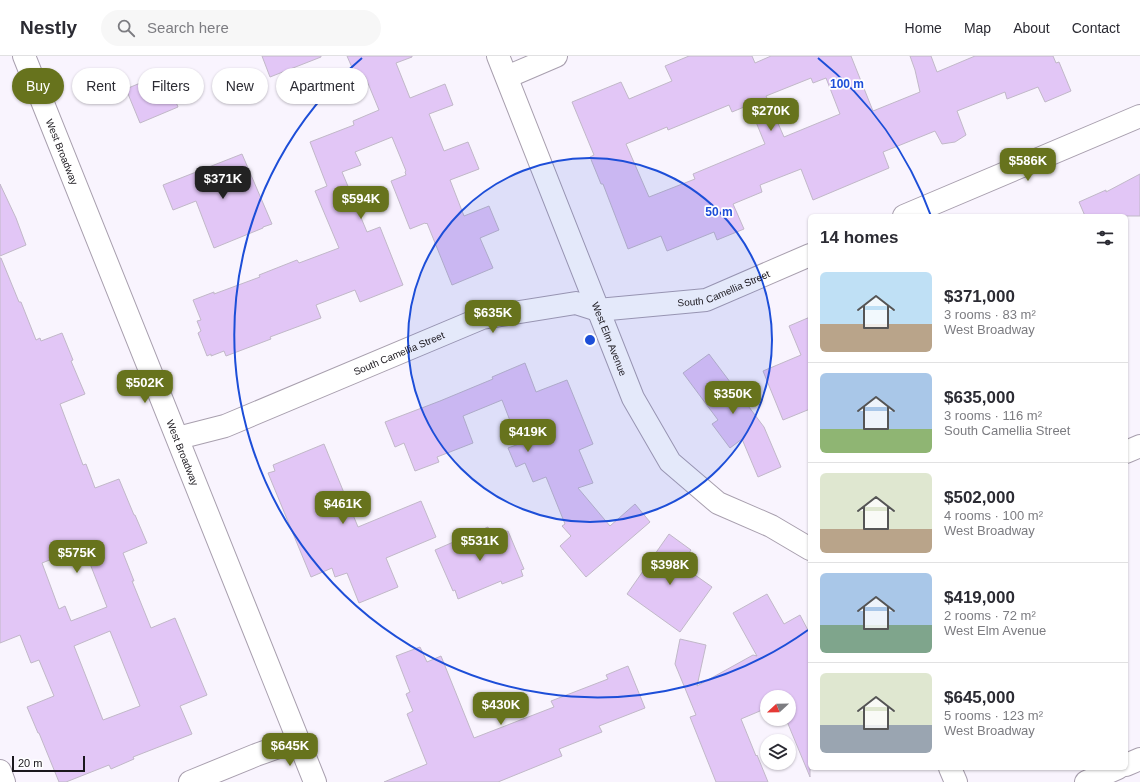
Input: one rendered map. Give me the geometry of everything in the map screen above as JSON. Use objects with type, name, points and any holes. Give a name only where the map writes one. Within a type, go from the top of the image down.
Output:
[{"type":"street","name":"West Broadway","points":[[24,56],[315,782]]},
{"type":"street","name":"West Elm Avenue","points":[[498,56],[633,398],[670,462],[718,503],[771,526],[808,548]]},
{"type":"street","points":[[507,77],[556,56]]},
{"type":"street","points":[[909,214],[1140,116]]},
{"type":"street","name":"South Camellia Street","points":[[178,438],[224,426],[482,318],[576,303],[598,310],[706,300],[808,257]]},
{"type":"street","points":[[1128,451],[1140,446]]},
{"type":"street","points":[[190,782],[256,755],[298,740]]},
{"type":"street","points":[[1128,764],[1140,759]]},
{"type":"street","points":[[951,770],[956,782]]},
{"type":"street","points":[[1086,782],[1113,770]]},
{"type":"street","points":[[0,771],[4,782]]},
{"type":"building","points":[[262,56],[321,56],[293,68],[276,68],[276,75],[270,77],[268,68],[267,68]]},
{"type":"building","points":[[347,56],[412,56],[396,63],[410,98],[445,84],[453,105],[429,114],[444,151],[468,142],[479,169],[450,180],[464,216],[489,206],[499,230],[480,238],[493,268],[452,285],[427,223],[410,229],[391,181],[406,175],[406,171],[392,137],[355,152],[361,165],[342,172],[367,232],[380,227],[403,285],[360,302],[355,290],[316,305],[321,318],[270,337],[271,339],[226,356],[224,351],[207,356],[198,333],[201,331],[197,321],[201,320],[193,300],[260,277],[259,275],[297,260],[299,263],[339,248],[315,191],[327,186],[310,142],[354,125],[353,121],[379,110],[368,83],[368,68],[352,68]]},
{"type":"building","points":[[689,56],[752,56],[755,63],[771,56],[851,56],[873,111],[920,92],[910,56],[931,56],[937,72],[975,56],[1053,56],[1056,63],[1059,62],[1071,91],[1045,102],[1038,87],[1007,99],[1005,92],[957,111],[966,135],[955,142],[942,144],[935,131],[883,152],[889,168],[813,200],[801,169],[760,185],[762,192],[733,204],[744,229],[717,240],[714,232],[667,251],[661,236],[628,249],[603,184],[601,184],[590,157],[594,155],[572,102],[621,82],[629,99],[672,81],[665,66]],"holes":[[[811,78],[813,83],[826,78],[840,114],[784,137],[766,96]],[[729,105],[732,112],[749,105],[765,144],[693,174],[695,179],[649,197],[626,144],[667,127],[668,130]]]},
{"type":"building","points":[[138,84],[138,104],[177,104],[178,107],[140,123],[130,99],[130,87]]},
{"type":"building","points":[[242,154],[272,224],[214,248],[196,201],[173,210],[163,185]]},
{"type":"building","points":[[1140,174],[1140,216],[1128,216],[1128,214],[1084,214],[1079,202],[1106,190],[1106,192]]},
{"type":"building","points":[[0,184],[16,218],[26,245],[0,256]]},
{"type":"building","points":[[1,258],[36,340],[40,338],[41,341],[62,333],[73,360],[71,361],[85,394],[60,404],[83,465],[86,464],[95,488],[119,479],[147,543],[123,553],[134,581],[132,581],[151,628],[175,618],[207,695],[180,706],[192,734],[133,757],[134,759],[111,769],[109,765],[66,782],[59,782],[27,707],[54,696],[39,660],[31,663],[20,635],[0,643]],"holes":[[[77,549],[81,558],[87,556],[107,607],[71,621],[65,606],[59,609],[42,563]],[[110,631],[140,706],[103,720],[74,646]]]},
{"type":"building","points":[[808,318],[808,410],[783,420],[763,371],[801,355],[789,326]]},
{"type":"building","points":[[709,354],[764,427],[781,467],[758,477],[742,439],[730,448],[712,424],[718,420],[683,373]]},
{"type":"building","points":[[525,363],[536,392],[567,380],[593,444],[579,450],[593,483],[578,488],[610,526],[635,504],[650,522],[586,577],[560,546],[571,536],[562,526],[565,524],[546,477],[533,482],[525,463],[516,467],[508,448],[519,444],[502,400],[463,416],[473,443],[437,457],[439,462],[415,471],[404,443],[395,447],[385,422],[493,379],[492,377]]},
{"type":"building","points":[[324,444],[358,527],[421,501],[436,537],[386,558],[398,587],[359,603],[347,573],[335,577],[332,568],[311,577],[268,473],[275,471],[273,465]]},
{"type":"building","points":[[488,527],[492,538],[508,531],[524,569],[521,570],[523,576],[502,584],[501,581],[458,599],[435,550]]},
{"type":"building","points":[[669,534],[691,550],[681,565],[712,587],[680,632],[627,594]]},
{"type":"building","points":[[767,594],[784,624],[800,615],[808,630],[808,770],[810,770],[810,777],[796,743],[796,734],[792,734],[789,726],[796,726],[796,690],[760,690],[760,711],[741,719],[760,762],[760,770],[763,770],[768,782],[716,782],[690,717],[696,715],[675,664],[680,639],[706,645],[697,686],[753,655],[757,656],[733,613]]},
{"type":"building","points":[[420,647],[427,662],[441,656],[474,738],[554,707],[551,701],[608,679],[606,675],[628,666],[645,708],[599,726],[602,732],[559,749],[562,756],[498,782],[384,782],[427,764],[407,714],[413,711],[406,694],[410,692],[396,656]]}]
